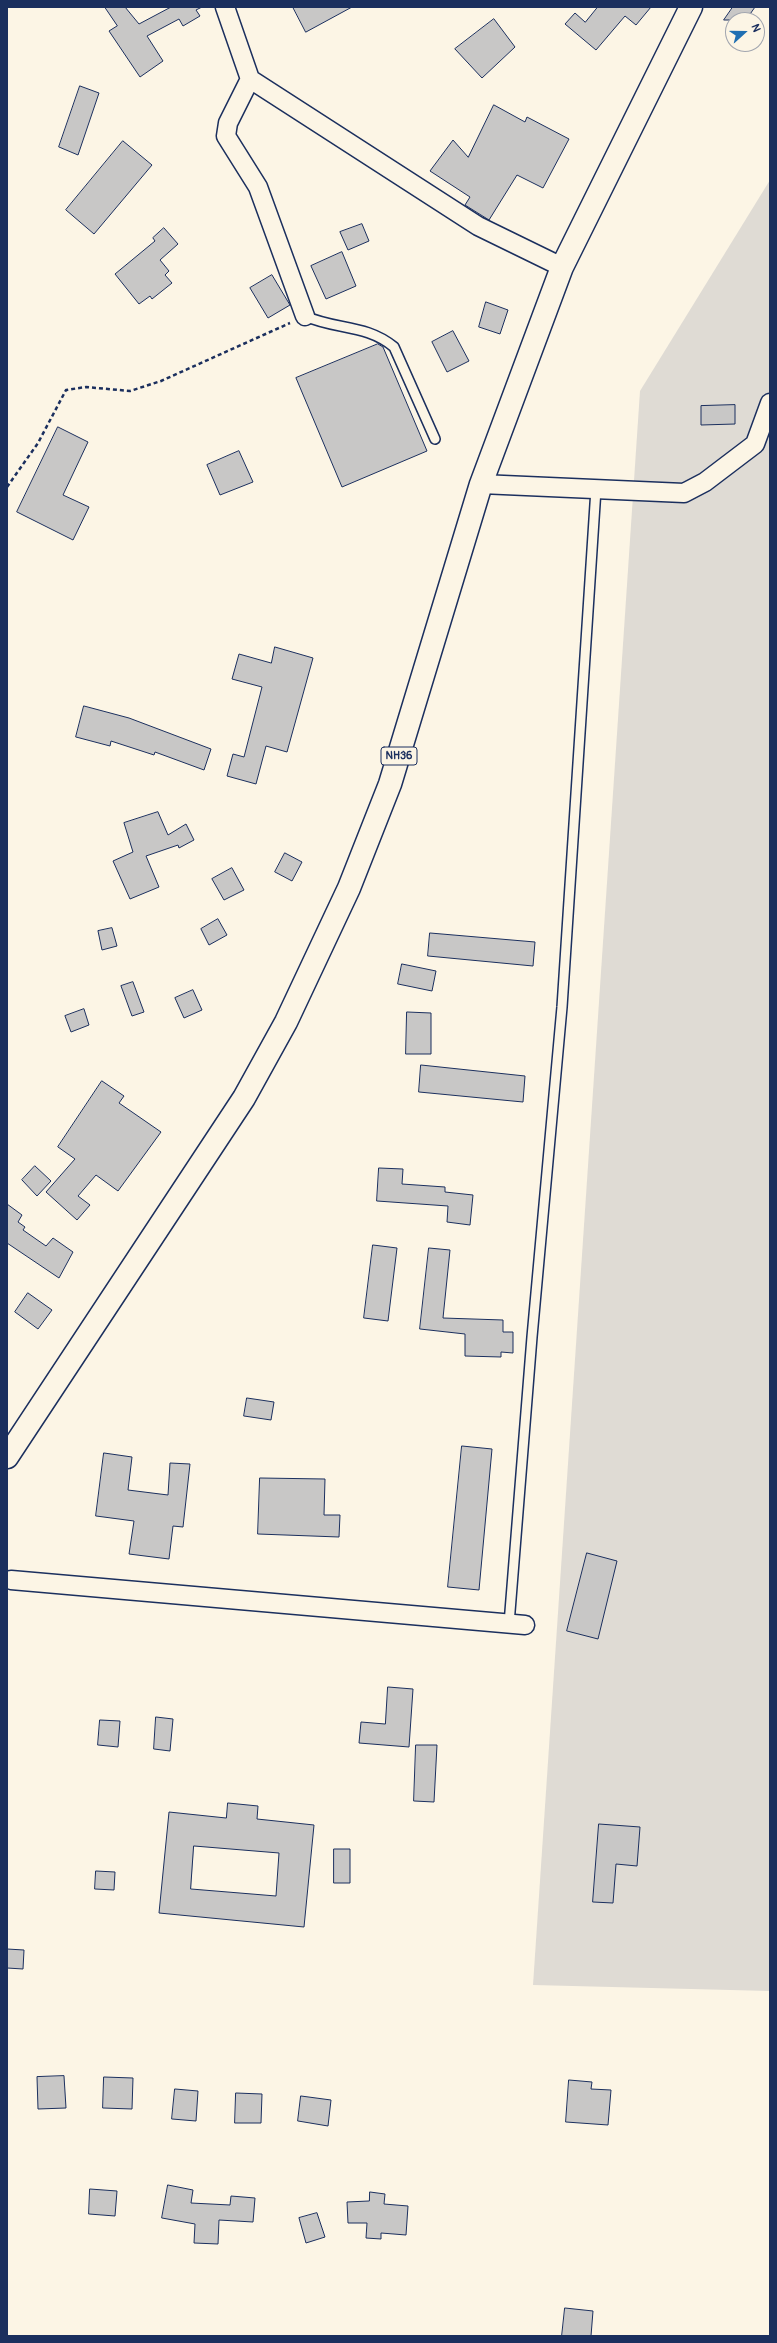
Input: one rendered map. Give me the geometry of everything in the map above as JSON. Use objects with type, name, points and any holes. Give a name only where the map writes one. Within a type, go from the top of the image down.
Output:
[{"type":"highway","name":"NH36","points":[[7,1457],[244,1098],[286,1022],[349,888],[390,784],[481,484],[562,267],[691,7]]},
{"type":"street","points":[[225,7],[250,79],[478,226],[562,267]]},
{"type":"street","points":[[250,79],[228,123],[226,136],[258,187],[305,316]]},
{"type":"street","points":[[481,484],[684,493],[705,482],[755,444],[770,403]]},
{"type":"street","points":[[11,1580],[517,1625]]},
{"type":"lane","points":[[305,316],[320,323],[364,330],[382,337],[394,347],[435,439]]},
{"type":"lane","points":[[517,1625],[531,1345],[562,1006],[596,489]]},
{"type":"path","points":[[7,487],[38,443],[66,390],[86,387],[130,391],[182,372],[305,316]]},
{"type":"shaded area","points":[[770,180],[770,1991],[533,1985],[640,391]]},
{"type":"building","points":[[105,7],[125,7],[139,24],[171,7],[202,7],[196,10],[200,16],[183,26],[179,19],[147,36],[163,61],[140,77],[109,31],[117,26]]},
{"type":"building","points":[[293,7],[352,7],[306,32]]},
{"type":"building","points":[[598,7],[651,7],[636,25],[625,16],[596,50],[565,24],[575,13],[585,22]]},
{"type":"building","points":[[733,7],[755,7],[752,12],[730,12]]},
{"type":"building","points":[[494,19],[515,47],[482,78],[455,49]]},
{"type":"building","points":[[80,86],[99,93],[78,155],[59,147]]},
{"type":"building","points":[[494,105],[525,122],[527,117],[569,139],[543,188],[517,175],[489,220],[465,205],[470,197],[430,171],[453,140],[468,157]]},
{"type":"building","points":[[123,141],[152,165],[94,234],[66,210]]},
{"type":"building","points":[[362,224],[369,241],[348,250],[340,232]]},
{"type":"building","points":[[164,228],[178,244],[160,260],[169,271],[165,275],[172,283],[152,299],[150,296],[139,304],[115,274],[155,241],[153,238]]},
{"type":"building","points":[[342,252],[356,286],[326,299],[311,266]]},
{"type":"building","points":[[272,275],[290,305],[268,318],[250,288]]},
{"type":"building","points":[[486,302],[508,310],[500,334],[479,327]]},
{"type":"building","points":[[453,331],[469,361],[447,372],[432,342]]},
{"type":"building","points":[[378,344],[383,347],[427,451],[342,487],[296,378]]},
{"type":"building","points":[[735,405],[735,424],[701,425],[701,406]]},
{"type":"building","points":[[58,427],[88,442],[63,495],[89,507],[73,540],[17,512]]},
{"type":"building","points":[[239,451],[253,482],[220,495],[207,465]]},
{"type":"building","points":[[275,647],[313,658],[287,752],[266,746],[256,784],[227,776],[233,754],[244,757],[262,687],[232,679],[239,654],[271,663]]},
{"type":"building","points":[[84,706],[129,718],[211,749],[204,770],[155,752],[154,755],[111,741],[110,746],[76,737]]},
{"type":"building","points":[[158,812],[168,835],[186,824],[194,840],[179,848],[178,845],[146,856],[159,887],[130,899],[113,861],[133,852],[124,823]]},
{"type":"building","points":[[285,853],[302,862],[292,881],[275,872]]},
{"type":"building","points":[[232,868],[244,890],[224,900],[212,879]]},
{"type":"building","points":[[218,919],[227,935],[209,945],[201,929]]},
{"type":"building","points":[[112,928],[117,946],[102,950],[98,931]]},
{"type":"building","points":[[430,933],[535,942],[533,966],[428,956]]},
{"type":"building","points":[[402,964],[436,971],[432,991],[398,984]]},
{"type":"building","points":[[133,982],[144,1012],[132,1016],[121,986]]},
{"type":"building","points":[[193,990],[202,1010],[184,1018],[175,998]]},
{"type":"building","points":[[84,1009],[89,1025],[71,1032],[65,1016]]},
{"type":"building","points":[[407,1012],[431,1013],[431,1054],[406,1054]]},
{"type":"building","points":[[421,1065],[525,1076],[523,1102],[419,1092]]},
{"type":"building","points":[[102,1081],[124,1096],[119,1103],[161,1132],[118,1191],[96,1175],[78,1196],[90,1205],[77,1220],[46,1192],[75,1159],[58,1147]]},
{"type":"building","points":[[35,1166],[51,1181],[37,1196],[22,1180]]},
{"type":"building","points":[[379,1168],[403,1169],[402,1184],[445,1187],[445,1192],[473,1195],[470,1225],[447,1222],[448,1206],[377,1201]]},
{"type":"building","points":[[7,1204],[22,1215],[18,1222],[25,1227],[23,1230],[46,1246],[53,1238],[73,1252],[59,1278],[7,1243]]},
{"type":"building","points":[[373,1245],[397,1248],[388,1321],[364,1318]]},
{"type":"building","points":[[429,1248],[450,1250],[443,1318],[503,1320],[503,1332],[513,1332],[513,1353],[501,1352],[501,1357],[465,1356],[465,1334],[420,1329]]},
{"type":"building","points":[[28,1293],[52,1310],[38,1329],[15,1312]]},
{"type":"building","points":[[247,1398],[274,1402],[271,1420],[244,1416]]},
{"type":"building","points":[[462,1446],[492,1449],[479,1590],[448,1587]]},
{"type":"building","points":[[104,1453],[132,1457],[128,1490],[168,1495],[170,1463],[190,1464],[183,1527],[173,1526],[169,1559],[129,1554],[134,1521],[96,1516]]},
{"type":"building","points":[[260,1478],[325,1479],[324,1515],[340,1515],[339,1537],[258,1534]]},
{"type":"building","points":[[587,1553],[617,1561],[598,1639],[567,1631]]},
{"type":"building","points":[[388,1687],[413,1689],[409,1747],[359,1743],[361,1722],[385,1724]]},
{"type":"building","points":[[156,1717],[173,1719],[170,1751],[154,1749]]},
{"type":"building","points":[[100,1720],[120,1721],[118,1747],[98,1745]]},
{"type":"building","points":[[416,1745],[437,1745],[434,1802],[414,1801]]},
{"type":"building","points":[[228,1803],[258,1806],[257,1819],[314,1825],[304,1927],[159,1913],[169,1812],[226,1818]],"holes":[[[194,1846],[279,1853],[276,1896],[191,1889]]]},
{"type":"building","points":[[599,1824],[640,1827],[637,1866],[616,1864],[613,1903],[593,1902]]},
{"type":"building","points":[[334,1849],[350,1849],[350,1883],[334,1883]]},
{"type":"building","points":[[96,1871],[115,1872],[114,1890],[95,1889]]},
{"type":"building","points":[[7,1949],[24,1950],[23,1969],[7,1968]]},
{"type":"building","points":[[64,2076],[66,2108],[38,2109],[37,2077]]},
{"type":"building","points":[[104,2077],[133,2078],[132,2109],[103,2108]]},
{"type":"building","points":[[569,2080],[592,2082],[591,2089],[611,2090],[608,2125],[566,2122]]},
{"type":"building","points":[[175,2089],[198,2091],[196,2121],[172,2119]]},
{"type":"building","points":[[236,2093],[262,2094],[261,2123],[235,2123]]},
{"type":"building","points":[[301,2096],[331,2100],[328,2126],[298,2121]]},
{"type":"building","points":[[168,2185],[193,2190],[191,2203],[230,2205],[231,2196],[255,2198],[253,2222],[219,2220],[218,2244],[194,2243],[195,2224],[162,2218]]},
{"type":"building","points":[[90,2189],[117,2191],[115,2216],[89,2214]]},
{"type":"building","points":[[370,2192],[385,2194],[384,2204],[408,2206],[406,2235],[381,2233],[381,2239],[366,2238],[367,2223],[348,2223],[347,2202],[369,2201]]},
{"type":"building","points":[[317,2213],[325,2237],[306,2243],[299,2218]]},
{"type":"building","points":[[565,2308],[593,2311],[591,2336],[562,2336]]}]
